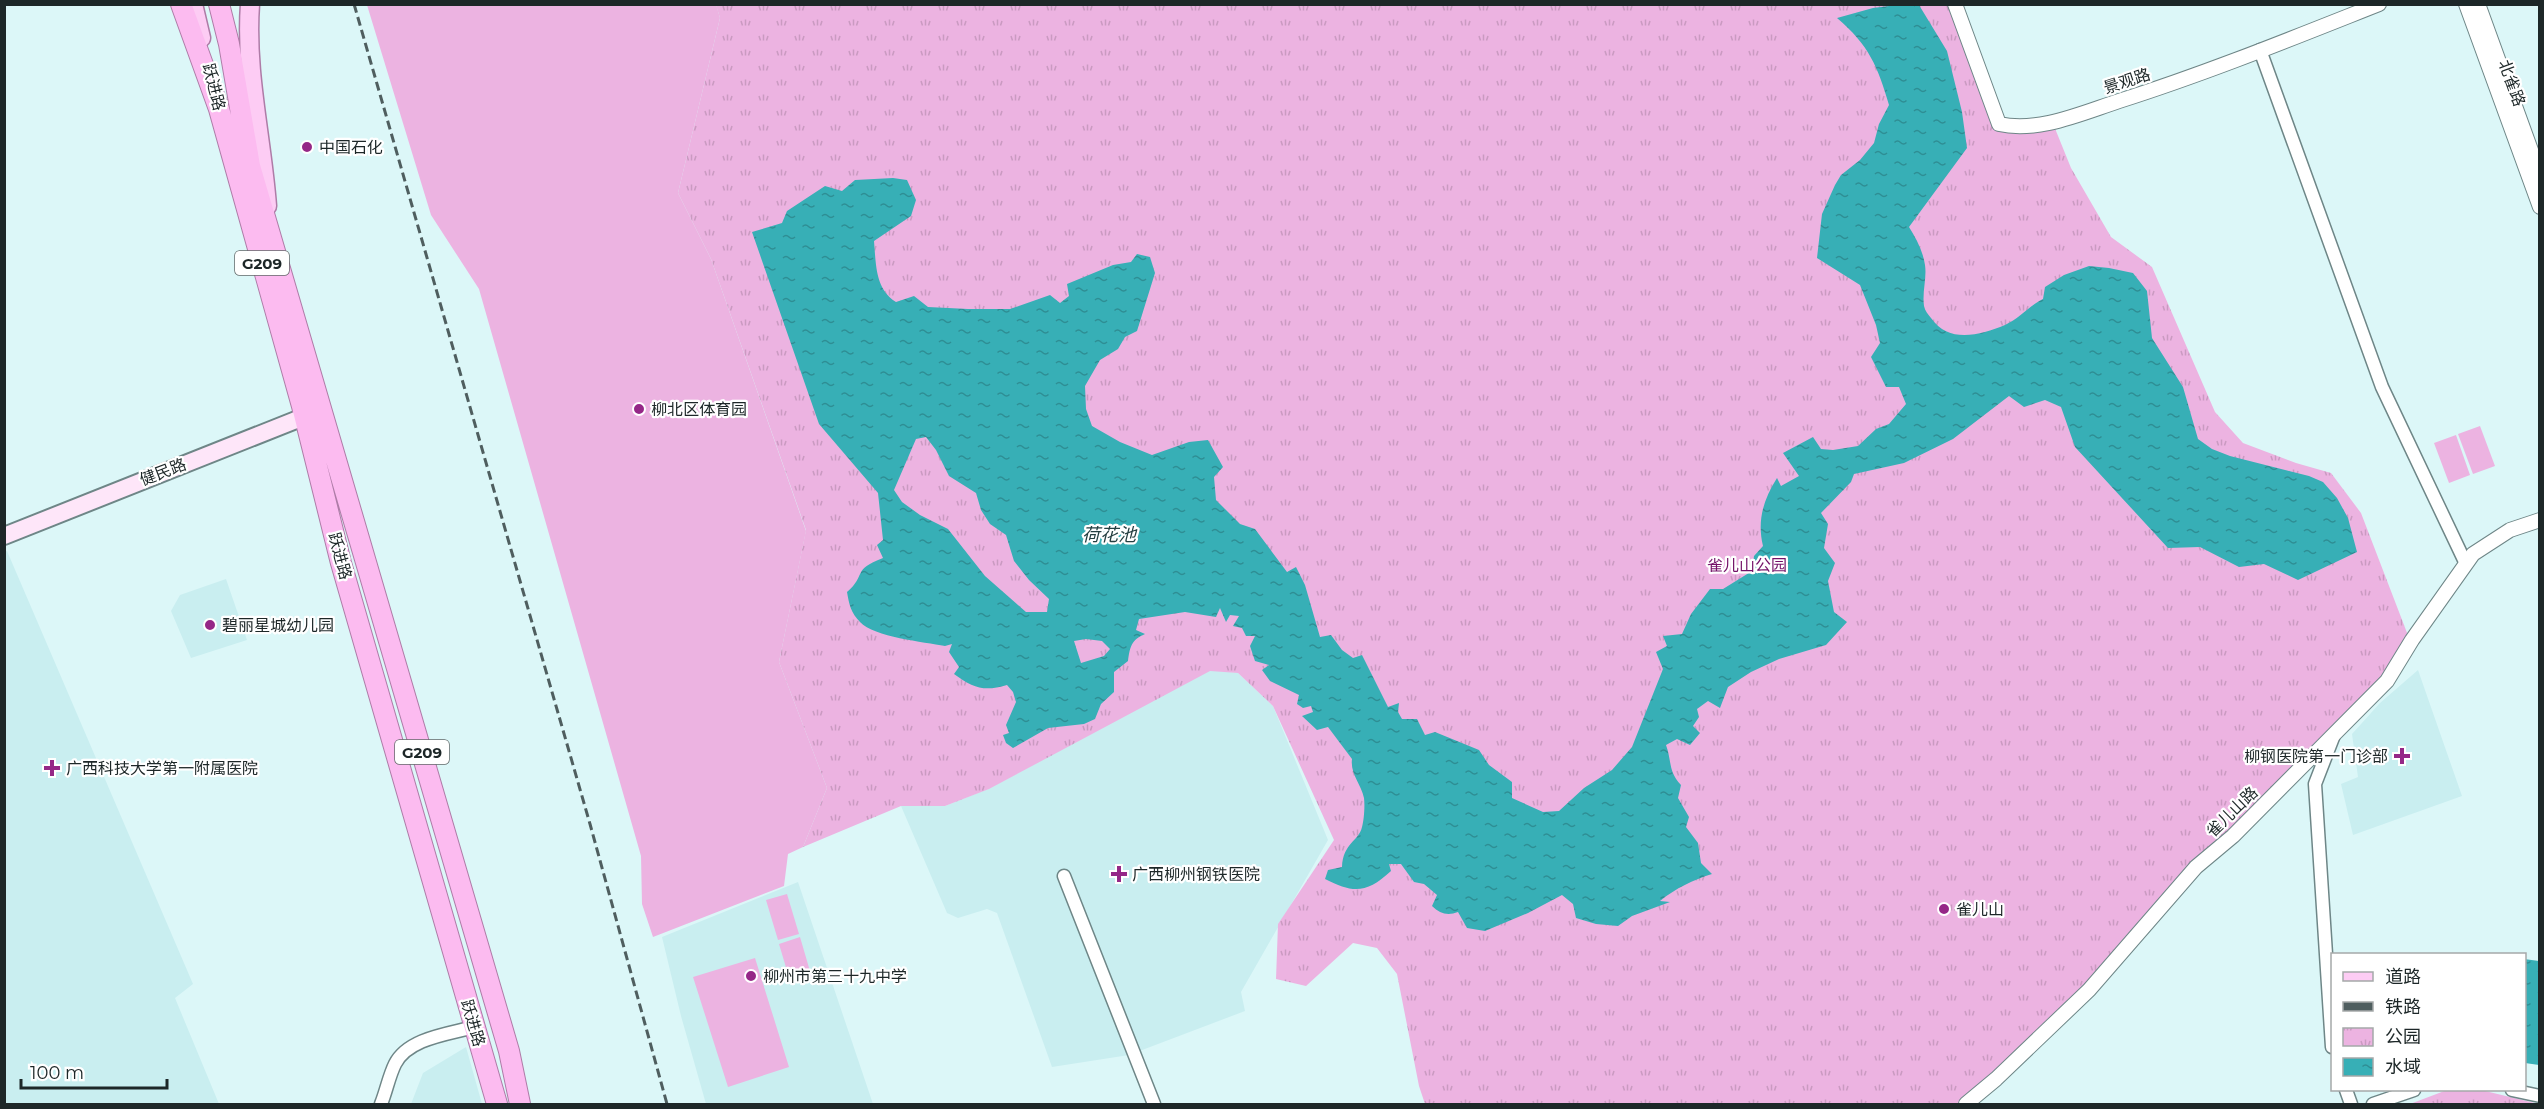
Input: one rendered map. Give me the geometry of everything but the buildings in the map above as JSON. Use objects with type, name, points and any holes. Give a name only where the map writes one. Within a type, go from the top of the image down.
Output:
[{"type":"highway","name":"G209","points":[[181,4],[219,109]]},
{"type":"highway","name":"G209","points":[[219,4],[243,97]]},
{"type":"highway","name":"跃进路","points":[[243,97],[250,166],[268,225],[312,409],[341,563],[497,1104]]},
{"type":"highway","name":"跃进路","points":[[219,109],[510,1051],[520,1104]]},
{"type":"main road","name":"跃进路","points":[[193,4],[219,109]]},
{"type":"main road","name":"跃进路","points":[[238,4],[243,97]]},
{"type":"main road","points":[[243,97],[249,43],[250,4]]},
{"type":"main road","name":"健民路","points":[[4,525],[312,409]]},
{"type":"main road","name":"健民路","points":[[4,536],[312,409]]},
{"type":"street","name":"景观路","points":[[1955,4],[1999,124],[2017,128],[2078,114],[2172,84],[2379,4]]},
{"type":"street","name":"北雀路","points":[[2466,4],[2540,207]]},
{"type":"street","name":"北雀路","points":[[2478,4],[2540,176]]},
{"type":"street","points":[[2260,50],[2382,387],[2466,564]]},
{"type":"street","name":"雀儿山路","points":[[1966,1104],[1996,1079],[2089,990],[2196,867],[2233,836],[2387,681],[2412,640],[2474,554],[2493,539],[2510,530],[2540,520]]},
{"type":"street","points":[[2331,1032],[2315,784],[2335,734]]},
{"type":"street","points":[[1064,876],[1154,1104]]},
{"type":"street","points":[[381,1104],[395,1063],[411,1047],[474,1027]]},
{"type":"street","points":[[2373,1104],[2409,1091]]},
{"type":"street","points":[[2520,1091],[2540,1096]]},
{"type":"shaded area","name":"广西科技大学第一附属医院","points":[[7,551],[193,984],[175,998],[219,1104],[5,1104],[4,552]]},
{"type":"shaded area","name":"碧丽星城幼儿园","points":[[226,579],[247,640],[191,658],[171,611],[180,595]]},
{"type":"shaded area","name":"广西柳州钢铁医院","points":[[1210,670],[1238,673],[1273,706],[1328,840],[1241,992],[1245,1011],[1129,1055],[1052,1067],[997,913],[987,909],[958,918],[947,913],[901,806],[945,806],[988,789]]},
{"type":"shaded area","name":"柳钢医院第一门诊部","points":[[2418,670],[2462,796],[2353,835],[2341,784],[2358,777],[2352,734],[2380,703]]},
{"type":"shaded area","name":"柳州市第三十九中学","points":[[798,882],[873,1104],[706,1104],[662,937]]},
{"type":"shaded area","points":[[466,1047],[482,1104],[411,1104],[423,1073]]},
{"type":"green space","name":"柳北区体育园","points":[[716,4],[720,18],[678,193],[711,259],[806,531],[779,662],[827,788],[803,847],[788,854],[784,886],[653,937],[642,904],[641,856],[479,289],[431,215],[367,5]]},
{"type":"green space","name":"雀儿山公园","points":[[716,5],[1955,5],[1999,124],[2052,121],[2071,168],[2111,237],[2152,267],[2215,412],[2243,443],[2296,463],[2331,473],[2361,513],[2409,638],[2380,679],[2087,988],[1957,1104],[1425,1104],[1419,1086],[1397,974],[1377,948],[1353,943],[1306,986],[1276,979],[1278,924],[1334,840],[1273,706],[1238,673],[1210,671],[989,789],[945,806],[901,806],[803,847],[827,788],[779,662],[806,530],[711,259],[678,193],[720,18]]},
{"type":"green space","points":[[2480,426],[2495,466],[2473,474],[2458,434]]},
{"type":"green space","points":[[2456,435],[2470,475],[2449,483],[2434,443]]},
{"type":"green space","points":[[787,894],[799,934],[778,940],[766,900]]},
{"type":"green space","points":[[800,937],[812,978],[791,984],[779,944]]},
{"type":"green space","points":[[755,958],[789,1067],[728,1087],[693,977]]},
{"type":"green space","points":[[2444,1091],[2485,1091],[2539,1104],[2410,1104]]},
{"type":"water","name":"荷花池","points":[[1919,5],[1947,51],[1962,112],[1967,148],[1909,227],[1924,260],[1924,306],[1938,326],[1956,334],[1965,335],[1995,329],[2015,319],[2043,299],[2045,287],[2064,275],[2089,266],[2133,273],[2147,291],[2152,338],[2183,387],[2198,439],[2212,449],[2230,456],[2309,476],[2323,482],[2337,498],[2348,518],[2357,552],[2298,580],[2264,564],[2239,567],[2200,547],[2168,548],[2075,447],[2061,407],[2045,400],[2024,407],[2009,396],[1953,439],[1904,463],[1854,474],[1851,482],[1821,513],[1828,524],[1824,548],[1835,563],[1828,581],[1834,612],[1847,622],[1826,645],[1779,659],[1751,672],[1728,687],[1720,708],[1708,701],[1697,709],[1699,717],[1693,726],[1700,733],[1690,745],[1677,739],[1666,745],[1672,771],[1681,785],[1678,798],[1689,817],[1686,827],[1698,843],[1701,863],[1712,874],[1685,885],[1660,901],[1670,902],[1632,916],[1618,926],[1596,924],[1576,918],[1573,904],[1562,895],[1528,913],[1485,931],[1467,928],[1458,912],[1444,914],[1432,906],[1437,895],[1424,884],[1414,882],[1401,864],[1389,864],[1391,871],[1375,884],[1360,889],[1344,887],[1325,879],[1328,870],[1342,867],[1345,853],[1358,836],[1363,824],[1364,798],[1354,774],[1352,759],[1328,727],[1317,730],[1302,716],[1313,712],[1311,706],[1303,708],[1297,704],[1299,695],[1270,681],[1262,670],[1269,665],[1255,661],[1250,646],[1255,636],[1246,636],[1242,628],[1233,626],[1239,616],[1230,615],[1226,622],[1220,608],[1216,617],[1185,612],[1139,619],[1136,630],[1145,634],[1132,644],[1128,661],[1114,672],[1114,692],[1101,704],[1095,719],[1084,724],[1048,728],[1013,748],[1006,743],[1003,735],[1009,733],[1006,725],[1016,702],[1013,692],[1007,685],[985,688],[967,683],[954,674],[959,667],[949,652],[952,644],[945,646],[913,641],[876,632],[860,622],[854,615],[847,592],[867,566],[883,558],[877,545],[883,540],[878,493],[819,424],[752,232],[782,223],[787,211],[825,186],[842,191],[855,180],[893,178],[907,180],[916,200],[911,216],[874,241],[880,283],[889,297],[896,302],[914,296],[928,307],[1010,309],[1050,295],[1060,303],[1069,296],[1067,284],[1113,265],[1131,262],[1137,254],[1150,257],[1155,273],[1137,331],[1125,337],[1118,349],[1100,360],[1085,386],[1086,409],[1092,426],[1120,442],[1152,455],[1189,442],[1208,440],[1223,467],[1214,477],[1216,500],[1240,524],[1255,529],[1287,572],[1296,567],[1305,585],[1320,637],[1331,635],[1342,650],[1353,658],[1362,655],[1388,707],[1399,703],[1398,712],[1402,719],[1417,719],[1425,735],[1435,732],[1479,750],[1489,765],[1512,782],[1512,798],[1543,812],[1559,811],[1584,788],[1612,770],[1632,747],[1663,669],[1656,652],[1667,646],[1663,636],[1682,634],[1691,614],[1710,589],[1723,589],[1752,571],[1754,556],[1763,546],[1761,519],[1768,494],[1777,478],[1781,486],[1799,476],[1783,453],[1813,437],[1821,449],[1833,450],[1858,446],[1876,429],[1889,424],[1906,404],[1899,387],[1886,387],[1871,357],[1880,343],[1876,325],[1860,285],[1817,258],[1822,214],[1835,185],[1841,175],[1860,160],[1874,143],[1879,124],[1889,105],[1871,57],[1865,47],[1837,18],[1873,8]],"holes":[[[926,437],[936,450],[949,476],[976,493],[981,510],[990,524],[1006,535],[1014,561],[1029,580],[1049,599],[1047,612],[1026,612],[985,576],[948,529],[920,515],[902,502],[894,490],[916,439]],[[1086,639],[1102,641],[1110,649],[1104,656],[1081,663],[1074,641]]]},
{"type":"water","points":[[2526,959],[2539,961],[2539,1065],[2526,1063]]},
{"type":"railway","points":[[354,4],[590,824],[667,1104]]},
{"type":"place","name":"中国石化","points":[[307,147]]},
{"type":"place","name":"柳北区体育园","points":[[639,409]]},
{"type":"place","name":"碧丽星城幼儿园","points":[[210,625]]},
{"type":"place","name":"柳钢医院第一门诊部","points":[[2402,756]]},
{"type":"place","name":"广西科技大学第一附属医院","points":[[52,768]]},
{"type":"place","name":"广西柳州钢铁医院","points":[[1119,874]]},
{"type":"place","name":"雀儿山","points":[[1944,909]]},
{"type":"place","name":"柳州市第三十九中学","points":[[751,976]]}]
